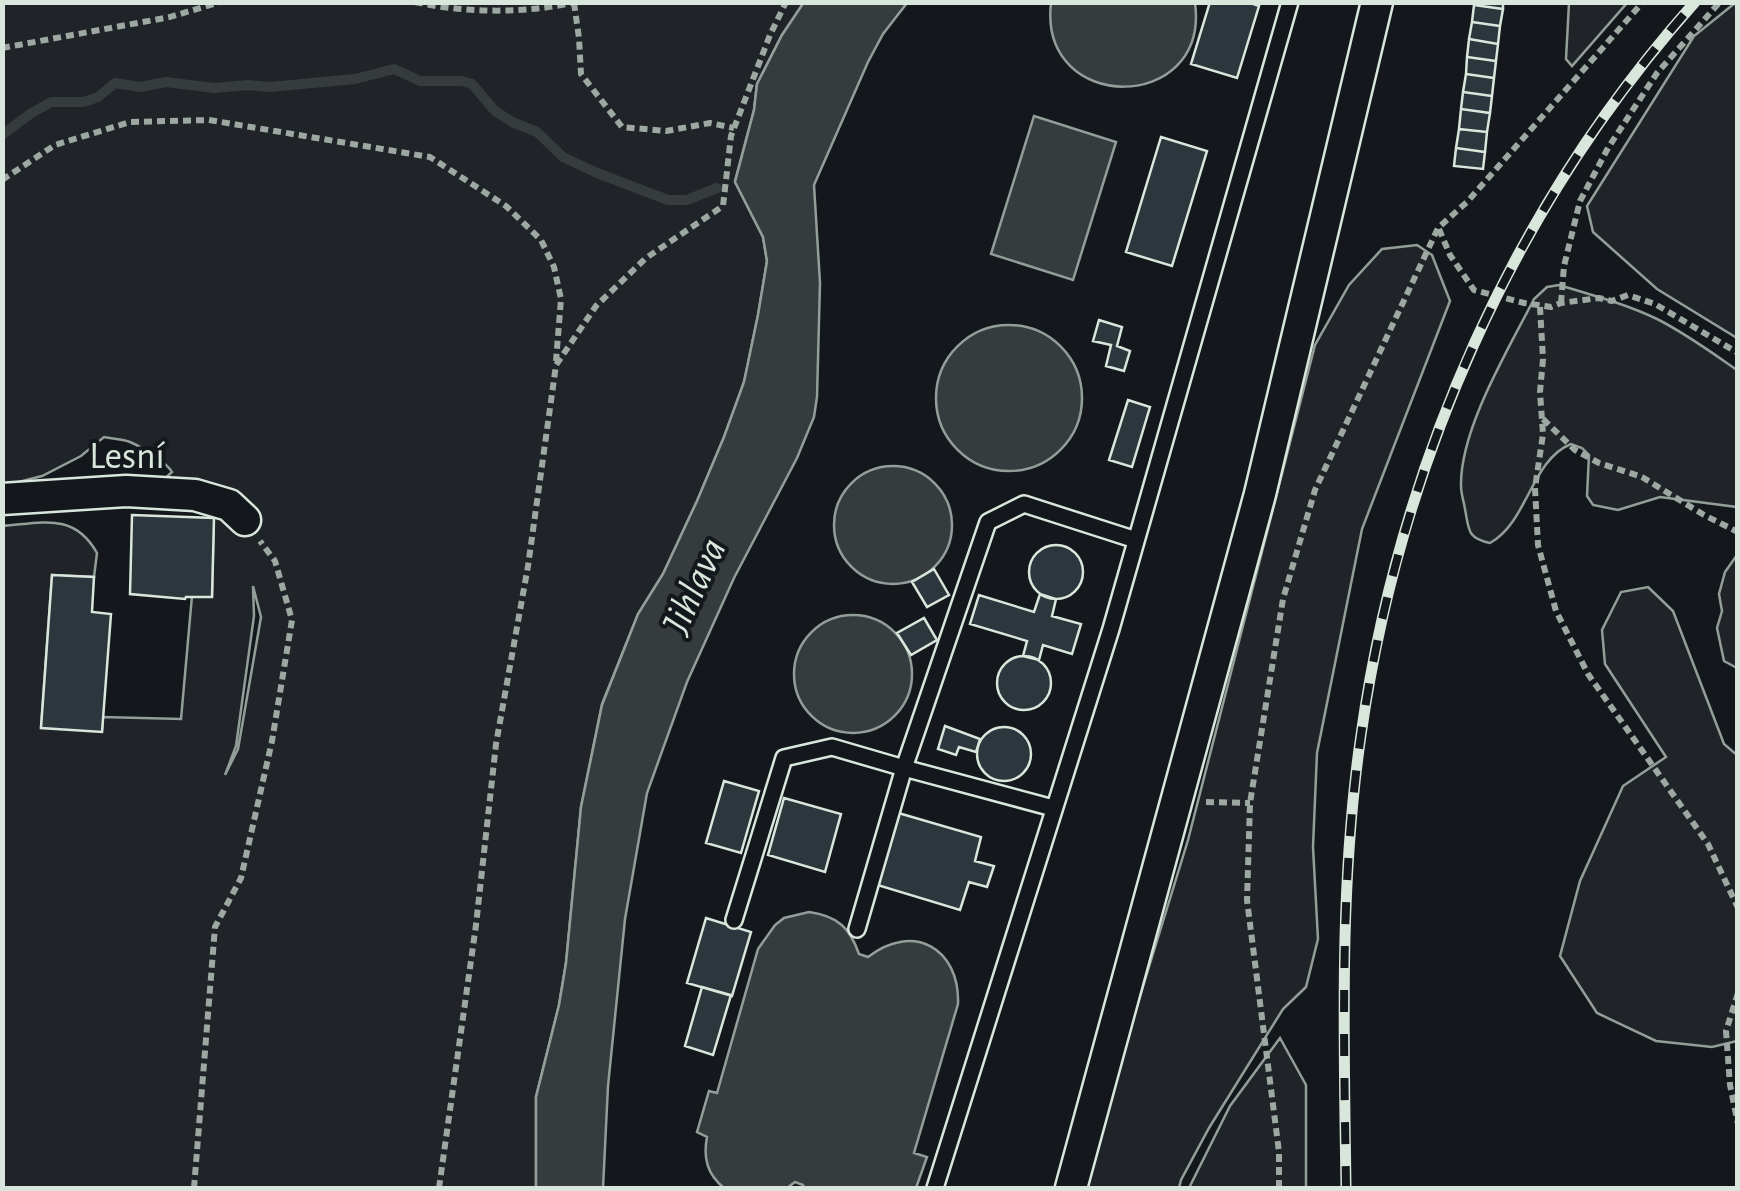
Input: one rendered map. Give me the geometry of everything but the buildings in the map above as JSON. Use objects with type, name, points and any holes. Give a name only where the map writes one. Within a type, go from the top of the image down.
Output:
[{"type":"street","points":[[1071,1188],[1260,494],[1376,2]]},
{"type":"street","name":"Lesní","points":[[2,499],[126,492],[195,496],[230,505],[245,520]]},
{"type":"lane","points":[[934,1188],[1110,629],[1290,2]]},
{"type":"lane","points":[[857,929],[904,768],[988,522],[1024,504],[1136,540]]},
{"type":"lane","points":[[734,920],[784,758],[832,746],[1053,808]]},
{"type":"path","points":[[2,48],[170,16],[220,2]]},
{"type":"path","points":[[414,2],[443,9],[521,10],[574,3],[581,74],[622,126],[666,131],[710,123],[734,128]]},
{"type":"path","points":[[556,364],[596,306],[646,258],[723,206],[730,136],[786,2]]},
{"type":"path","points":[[1279,1188],[1279,1152],[1248,900],[1250,803],[1283,599],[1315,490],[1438,228],[1468,201],[1643,2]]},
{"type":"path","points":[[1561,303],[1564,266],[1580,200],[1608,148],[1657,73],[1720,2]]},
{"type":"path","points":[[2,180],[55,145],[130,122],[209,120],[430,157],[506,206],[541,240],[554,267],[560,299],[556,364],[528,566],[496,744],[476,925],[438,1188]]},
{"type":"path","points":[[1438,228],[1474,290],[1551,308],[1561,303],[1599,298],[1612,301],[1628,295],[1654,304],[1738,353]]},
{"type":"path","points":[[1540,307],[1544,434],[1535,488],[1538,545],[1556,611],[1588,674],[1708,844],[1738,908]]},
{"type":"path","points":[[1542,419],[1576,450],[1599,463],[1642,477],[1738,532]]},
{"type":"path","points":[[194,1188],[215,927],[241,878],[272,742],[292,620],[275,561],[245,520]]},
{"type":"path","points":[[1176,802],[1250,803]]},
{"type":"path","points":[[1738,993],[1726,1031],[1738,1124]]},
{"type":"shaded area","points":[[2,3],[804,3],[757,84],[735,181],[763,237],[767,261],[744,382],[697,501],[663,574],[638,614],[602,704],[581,807],[559,1005],[536,1097],[536,1188],[3,1188],[3,526],[44,522],[67,526],[88,540],[97,553],[94,577],[52,575],[41,727],[102,731],[103,717],[181,719],[192,596],[212,596],[214,513],[149,493],[172,472],[169,468],[135,444],[104,437],[81,456],[42,476],[3,486]],"holes":[[[253,586],[261,617],[238,749],[225,775],[236,746],[254,616]]]},
{"type":"shaded area","points":[[1569,3],[1627,3],[1572,66],[1566,59]]},
{"type":"shaded area","points":[[1735,3],[1737,338],[1657,289],[1593,232],[1587,206],[1694,36]]},
{"type":"shaded area","points":[[1417,245],[1432,255],[1450,301],[1362,529],[1317,753],[1313,847],[1318,939],[1306,987],[1283,1009],[1209,1128],[1179,1188],[1081,1188],[1188,840],[1315,345],[1349,285],[1382,249]]},
{"type":"shaded area","points":[[1559,285],[1657,319],[1737,370],[1737,507],[1660,497],[1618,510],[1593,505],[1587,496],[1589,455],[1571,444],[1547,463],[1503,533],[1490,543],[1473,536],[1461,489],[1468,440],[1487,390],[1534,299],[1547,287]]},
{"type":"shaded area","points":[[1737,555],[1737,668],[1724,661],[1717,628],[1725,572]]},
{"type":"shaded area","points":[[1648,587],[1673,611],[1724,744],[1737,755],[1737,1041],[1712,1047],[1656,1041],[1597,1013],[1560,956],[1580,881],[1623,786],[1666,757],[1605,664],[1602,630],[1621,592]]},
{"type":"shaded area","points":[[1280,1038],[1306,1085],[1306,1188],[1189,1188],[1230,1106]]},
{"type":"water","name":"Jihlava","points":[[804,2],[907,3],[868,62],[814,185],[820,283],[814,417],[687,682],[647,793],[625,919],[608,1086],[603,1188],[536,1188],[536,1097],[559,1005],[581,807],[602,705],[638,614],[663,574],[697,501],[744,382],[767,261],[763,237],[735,182],[757,84]]},
{"type":"water","points":[[1051,3],[1195,3],[1193,39],[1177,66],[1153,81],[1124,87],[1095,81],[1070,66],[1054,40]]},
{"type":"water","points":[[1034,116],[1116,142],[1073,280],[991,254]]},
{"type":"water","points":[[1009,325],[1037,330],[1061,346],[1077,370],[1082,398],[1077,426],[1061,450],[1037,466],[1009,471],[981,466],[957,450],[941,426],[936,398],[941,370],[957,346],[981,330]]},
{"type":"water","points":[[893,466],[916,470],[935,483],[948,502],[952,525],[948,548],[935,567],[916,580],[893,584],[870,580],[851,567],[838,548],[834,525],[838,502],[851,483],[870,470]]},
{"type":"water","points":[[853,615],[876,619],[895,632],[908,651],[912,674],[908,697],[895,716],[876,729],[853,733],[830,729],[811,716],[798,697],[794,674],[798,651],[811,632],[830,619]]},
{"type":"water","points":[[809,912],[841,925],[859,954],[868,957],[901,942],[917,942],[931,946],[951,968],[958,1004],[914,1153],[927,1157],[916,1188],[804,1188],[795,1182],[787,1188],[724,1188],[708,1165],[707,1137],[697,1132],[709,1091],[717,1093],[758,949],[784,918]]},
{"type":"waterway","points":[[2,135],[51,102],[84,102],[98,97],[115,83],[140,87],[166,82],[214,88],[270,87],[355,79],[394,69],[420,81],[472,84],[495,111],[537,132],[563,157],[668,200],[687,200],[717,188]]},
{"type":"railway","points":[[1346,1188],[1345,962],[1354,791],[1379,635],[1404,536],[1435,439],[1474,344],[1519,253],[1571,165],[1630,81],[1695,2]]}]
